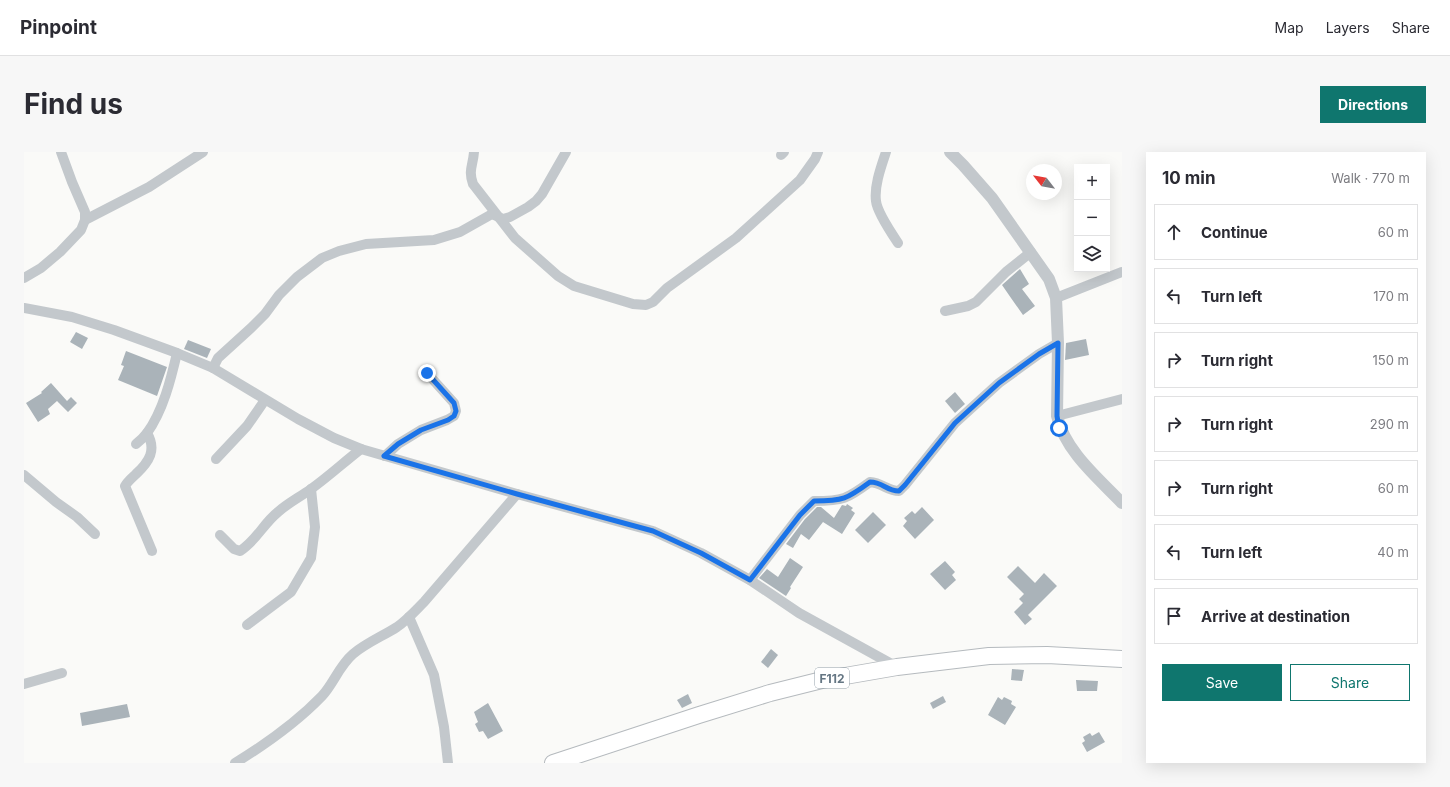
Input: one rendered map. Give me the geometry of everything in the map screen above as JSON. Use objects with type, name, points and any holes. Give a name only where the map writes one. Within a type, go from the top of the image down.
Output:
[{"type":"main road","name":"F112","points":[[553,763],[770,693],[822,680],[897,666],[989,656],[1047,655],[1122,659]]},
{"type":"street","points":[[24,278],[41,268],[60,252],[81,230],[85,220],[85,212],[61,152]]},
{"type":"street","points":[[85,220],[149,187],[203,152]]},
{"type":"street","points":[[474,152],[470,176],[473,184],[515,238],[558,276],[574,286],[633,304],[646,305],[653,302],[667,288],[736,238],[800,180],[815,160],[818,152]]},
{"type":"street","points":[[213,368],[218,358],[265,314],[279,295],[297,277],[322,258],[339,251],[366,244],[434,240],[460,232],[492,214],[503,218],[510,217],[536,201],[542,194],[566,152]]},
{"type":"street","points":[[886,152],[877,182],[876,202],[882,216],[898,243]]},
{"type":"street","points":[[950,152],[992,198],[1049,278],[1056,298],[1058,343],[1057,416],[1059,428],[1077,455],[1122,503]]},
{"type":"street","points":[[944,311],[968,306],[976,302],[1006,272],[1031,252]]},
{"type":"street","points":[[1056,298],[1122,272]]},
{"type":"street","points":[[24,308],[72,317],[114,330],[213,368],[298,419],[334,438],[361,449],[653,531],[701,553],[750,580],[799,613],[897,666]]},
{"type":"street","points":[[750,580],[800,515],[814,501],[834,501],[849,498],[870,482],[881,484],[891,491],[899,491],[955,423],[999,383],[1039,354],[1058,343]]},
{"type":"street","points":[[136,444],[147,433],[161,407],[177,353]]},
{"type":"street","points":[[384,456],[398,444],[421,430],[448,420],[454,416],[456,411],[454,403],[427,373]]},
{"type":"street","points":[[1057,416],[1122,399]]},
{"type":"street","points":[[216,458],[247,426],[265,400]]},
{"type":"street","points":[[147,433],[152,441],[149,459],[125,486],[152,551]]},
{"type":"street","points":[[220,535],[234,549],[240,551],[248,546],[257,537],[280,510],[311,489],[361,449]]},
{"type":"street","points":[[24,475],[56,502],[77,517],[95,534]]},
{"type":"street","points":[[247,625],[291,592],[311,558],[315,527],[311,489]]},
{"type":"street","points":[[235,763],[279,733],[305,712],[323,695],[343,664],[353,654],[409,617],[424,602],[517,494]]},
{"type":"street","points":[[409,617],[434,675],[444,727],[448,763]]},
{"type":"street","points":[[24,684],[62,674]]},
{"type":"building","points":[[1020,269],[1029,284],[1022,289],[1035,306],[1023,315],[1002,285]]},
{"type":"building","points":[[76,332],[88,338],[82,349],[70,342]]},
{"type":"building","points":[[1086,339],[1089,355],[1065,360],[1066,343]]},
{"type":"building","points":[[188,340],[211,349],[207,358],[184,349]]},
{"type":"building","points":[[126,351],[167,367],[157,396],[118,380],[124,366],[121,365]]},
{"type":"building","points":[[51,383],[67,401],[71,397],[77,403],[68,412],[57,401],[48,409],[50,414],[38,422],[26,403],[42,393],[41,392]]},
{"type":"building","points":[[955,392],[965,404],[955,413],[945,401]]},
{"type":"building","points":[[847,504],[853,508],[851,510],[855,513],[842,534],[823,522],[809,540],[801,534],[793,548],[786,544],[805,519],[817,507],[821,507],[834,518],[842,505],[846,506]]},
{"type":"building","points":[[922,507],[934,520],[915,539],[903,526],[907,521],[904,518],[912,511],[915,514]]},
{"type":"building","points":[[873,512],[886,525],[868,543],[855,530]]},
{"type":"building","points":[[790,558],[803,567],[786,596],[759,578],[767,569],[778,577]]},
{"type":"building","points":[[945,561],[955,572],[952,575],[956,580],[945,590],[930,574]]},
{"type":"building","points":[[1018,566],[1035,583],[1044,573],[1057,586],[1028,615],[1032,619],[1025,625],[1014,612],[1023,603],[1019,599],[1024,594],[1007,577]]},
{"type":"building","points":[[771,649],[778,655],[768,668],[761,662]]},
{"type":"building","points":[[1012,669],[1024,670],[1022,681],[1011,680]]},
{"type":"building","points":[[1076,680],[1098,681],[1097,691],[1077,691]]},
{"type":"building","points":[[688,694],[692,703],[682,708],[677,700]]},
{"type":"building","points":[[943,696],[946,702],[933,709],[930,703]]},
{"type":"building","points":[[998,697],[1002,700],[1004,697],[1012,701],[1011,704],[1016,707],[1005,725],[988,715]]},
{"type":"building","points":[[488,703],[503,731],[488,739],[483,731],[479,732],[475,724],[478,722],[474,712]]},
{"type":"building","points":[[127,704],[130,717],[82,726],[80,713]]},
{"type":"building","points":[[1099,732],[1105,742],[1087,752],[1082,743],[1085,741],[1083,737],[1090,733],[1092,736]]},
{"type":"route","points":[[427,373],[454,403],[456,411],[454,416],[448,420],[421,430],[398,444],[384,456],[653,531],[701,553],[750,580],[800,515],[814,501],[834,501],[849,498],[870,482],[881,484],[891,491],[899,491],[955,423],[999,383],[1039,354],[1058,343],[1057,416],[1059,428]]}]
